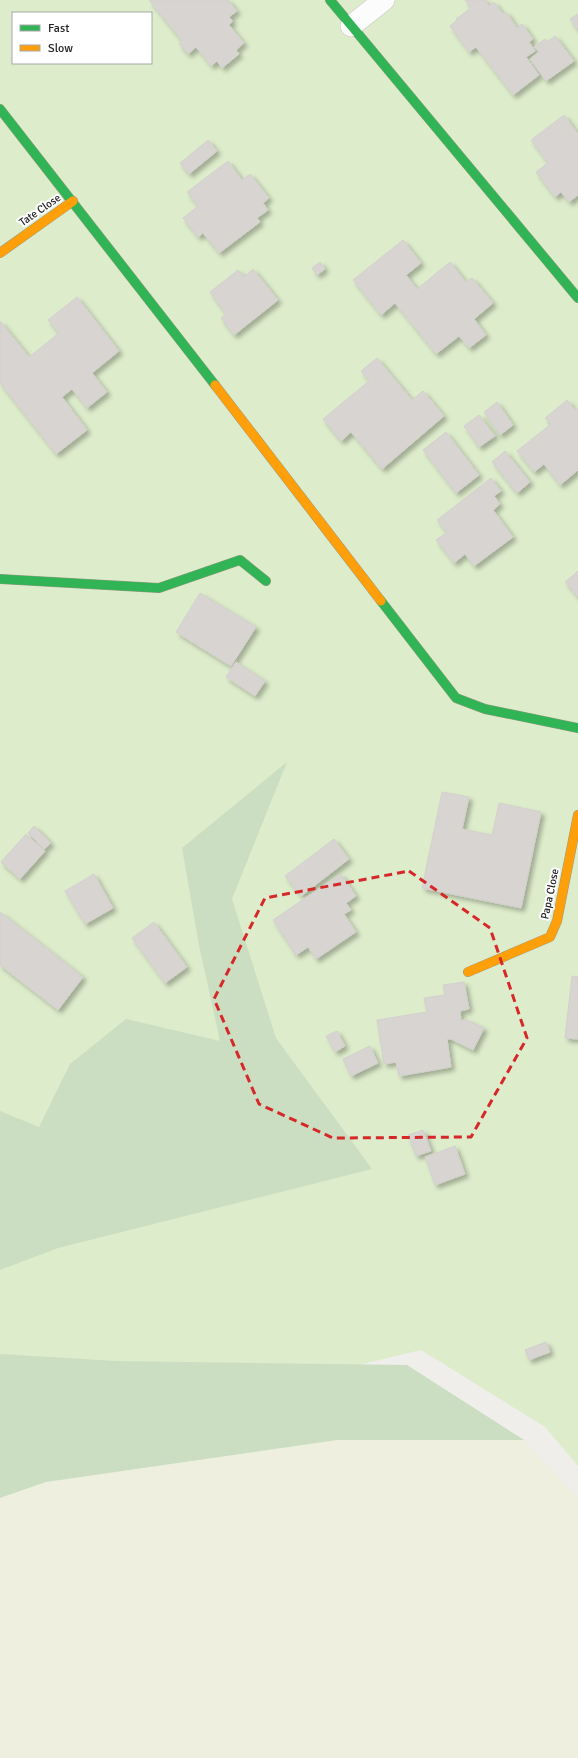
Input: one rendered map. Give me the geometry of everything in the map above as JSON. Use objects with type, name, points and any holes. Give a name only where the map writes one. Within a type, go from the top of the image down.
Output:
[{"type":"street","points":[[330,0],[578,298]]},
{"type":"street","points":[[351,26],[384,0]]},
{"type":"street","points":[[0,109],[74,201],[456,698],[485,708],[578,728]]},
{"type":"street","name":"Tate Close","points":[[0,253],[74,201]]},
{"type":"street","points":[[0,578],[159,588],[240,560],[266,581]]},
{"type":"street","name":"Papa Close","points":[[468,972],[550,937],[557,921],[578,815]]},
{"type":"highlighted area","points":[[409,871],[490,928],[527,1038],[471,1137],[333,1138],[259,1104],[214,999],[265,898]]},
{"type":"green space","points":[[0,0],[578,0],[578,1466],[545,1427],[421,1350],[0,1451]]},
{"type":"green space","points":[[287,762],[232,899],[276,1038],[372,1169],[58,1248],[0,1270],[0,1111],[39,1127],[70,1064],[126,1019],[220,1041],[199,945],[182,848]]},
{"type":"green space","points":[[0,1354],[115,1361],[407,1365],[524,1440],[337,1440],[46,1482],[0,1498]]},
{"type":"green space","points":[[337,1440],[524,1440],[578,1498],[578,1758],[0,1758],[0,1498],[46,1482]]},
{"type":"building","points":[[149,0],[228,0],[237,11],[229,17],[233,21],[229,25],[244,43],[236,50],[239,54],[222,68],[217,61],[211,66],[196,47],[188,54],[179,44],[182,41]]},
{"type":"building","points":[[465,0],[487,0],[486,2],[489,6],[494,2],[503,14],[506,12],[517,28],[522,24],[533,39],[529,42],[535,51],[526,57],[539,75],[513,95],[476,47],[469,52],[450,26],[457,20],[456,19],[471,8]]},
{"type":"building","points":[[578,14],[578,30],[570,19]]},
{"type":"building","points":[[555,36],[574,61],[546,81],[530,59],[539,52],[534,47],[545,39],[547,42]]},
{"type":"building","points":[[564,115],[578,134],[578,195],[569,202],[561,192],[555,197],[536,172],[548,163],[531,140]]},
{"type":"building","points":[[208,140],[217,151],[189,174],[180,163]]},
{"type":"building","points":[[228,161],[242,180],[250,174],[269,198],[263,203],[268,210],[257,218],[260,222],[219,253],[203,233],[198,237],[183,218],[198,206],[187,192]]},
{"type":"building","points":[[403,240],[421,263],[406,275],[417,289],[450,262],[466,282],[472,278],[493,303],[474,319],[486,335],[469,348],[459,336],[436,354],[395,303],[381,315],[353,280]]},
{"type":"building","points":[[320,262],[325,269],[317,275],[312,268]]},
{"type":"building","points":[[253,269],[278,300],[234,335],[221,318],[226,314],[210,292],[238,270],[244,277]]},
{"type":"building","points":[[77,297],[119,351],[92,373],[107,392],[87,408],[72,389],[62,397],[87,430],[56,454],[0,383],[0,321],[29,357],[59,333],[48,320]]},
{"type":"building","points":[[377,358],[412,400],[423,391],[444,416],[382,469],[351,432],[341,441],[323,419],[369,381],[361,371]]},
{"type":"building","points":[[567,400],[575,410],[578,408],[578,470],[560,485],[544,464],[534,472],[517,451],[551,424],[545,418]]},
{"type":"building","points":[[497,402],[513,425],[500,435],[484,412]]},
{"type":"building","points":[[479,415],[495,436],[479,447],[464,426]]},
{"type":"building","points":[[446,432],[479,475],[456,493],[423,450]]},
{"type":"building","points":[[505,451],[530,482],[517,493],[492,462]]},
{"type":"building","points":[[491,478],[501,491],[494,496],[500,504],[493,510],[513,537],[474,566],[465,554],[454,563],[436,540],[447,532],[437,520]]},
{"type":"building","points":[[578,571],[578,597],[565,582]]},
{"type":"building","points":[[200,593],[256,627],[231,666],[176,632]]},
{"type":"building","points":[[236,662],[265,681],[255,696],[226,677]]},
{"type":"building","points":[[442,792],[469,797],[462,829],[492,835],[499,803],[541,812],[521,908],[422,888]]},
{"type":"building","points":[[34,826],[51,843],[44,849],[28,833]]},
{"type":"building","points":[[26,834],[45,851],[20,879],[1,862]]},
{"type":"building","points":[[334,839],[349,859],[301,896],[285,876]]},
{"type":"building","points":[[94,874],[113,908],[85,924],[65,891]]},
{"type":"building","points":[[341,874],[356,896],[346,903],[351,910],[344,914],[356,932],[316,959],[308,947],[296,955],[273,920]]},
{"type":"building","points":[[0,912],[83,977],[58,1010],[0,965]]},
{"type":"building","points":[[154,922],[187,967],[165,983],[132,938]]},
{"type":"building","points":[[572,976],[578,977],[578,1039],[565,1038]]},
{"type":"building","points":[[464,982],[469,1009],[460,1011],[461,1021],[465,1019],[484,1028],[473,1050],[451,1039],[447,1039],[451,1067],[399,1076],[396,1062],[384,1064],[377,1020],[427,1012],[424,998],[445,995],[443,985]]},
{"type":"building","points":[[337,1031],[345,1046],[335,1052],[326,1036]]},
{"type":"building","points":[[370,1046],[378,1063],[351,1076],[343,1059]]},
{"type":"building","points":[[423,1130],[431,1151],[416,1156],[408,1135]]},
{"type":"building","points":[[455,1146],[465,1174],[435,1185],[425,1157]]},
{"type":"building","points":[[546,1342],[550,1352],[529,1360],[525,1350]]},
{"type":"traffic: fast","points":[[330,0],[578,298]]},
{"type":"traffic: fast","points":[[0,109],[215,385]]},
{"type":"traffic: fast","points":[[0,579],[159,588],[240,560],[266,581]]},
{"type":"traffic: fast","points":[[381,601],[456,698],[485,709],[578,728]]},
{"type":"traffic: slow","points":[[0,253],[73,201]]},
{"type":"traffic: slow","points":[[215,385],[381,601]]},
{"type":"traffic: slow","points":[[468,972],[550,937],[557,921],[578,815]]}]
